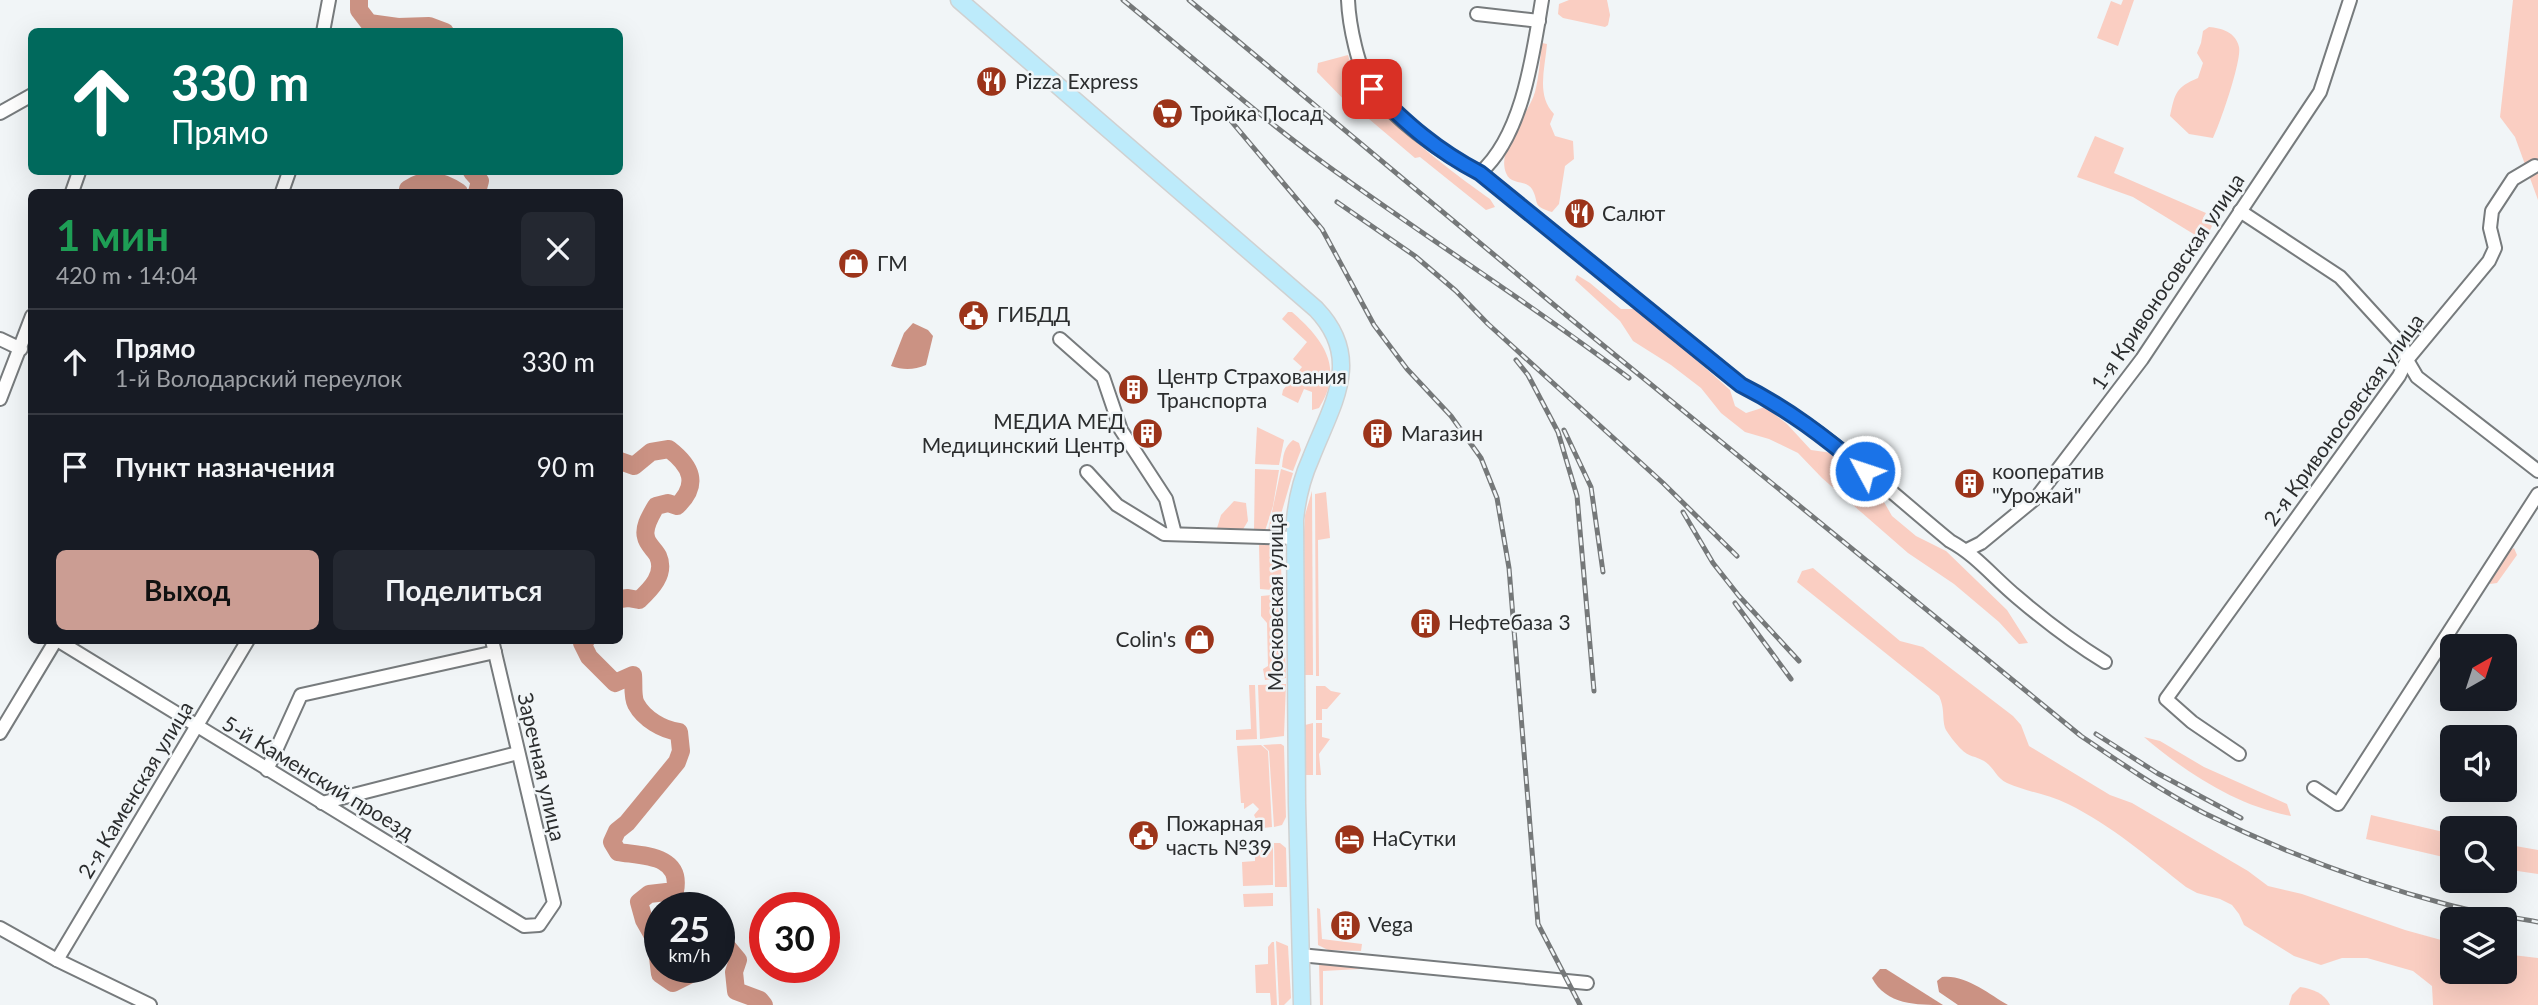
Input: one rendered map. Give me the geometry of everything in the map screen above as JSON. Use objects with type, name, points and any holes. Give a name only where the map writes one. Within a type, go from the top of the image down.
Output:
[{"type":"main road","name":"Московская улица","points":[[959,0],[1316,309],[1331,326],[1340,349],[1341,376],[1332,408],[1300,486],[1295,538],[1302,1005]]},
{"type":"street","points":[[324,28],[328,0]]},
{"type":"street","points":[[1349,0],[1361,68],[1372,89],[1415,131],[1456,161],[1480,173],[1741,385],[1807,423],[1950,541],[1967,550],[2017,597],[2105,662]]},
{"type":"street","points":[[1480,173],[1495,160],[1527,85],[1542,0]]},
{"type":"street","name":"1-я Кривоносовская улица","points":[[1967,550],[1981,544],[2037,496],[2141,359],[2320,92],[2350,0]]},
{"type":"street","points":[[1477,14],[1539,21]]},
{"type":"street","points":[[0,113],[28,97]]},
{"type":"street","name":"2-я Кривоносовская улица","points":[[2239,754],[2192,722],[2166,699],[2399,376],[2407,360],[2489,261],[2495,248],[2490,228],[2492,211],[2513,179],[2535,166]]},
{"type":"street","points":[[2240,211],[2340,277],[2403,346],[2407,360],[2417,377],[2538,471]]},
{"type":"street","points":[[0,399],[28,328]]},
{"type":"street","points":[[0,339],[21,349]]},
{"type":"street","points":[[1060,340],[1103,377],[1121,430],[1166,499],[1175,534]]},
{"type":"street","points":[[1087,472],[1117,505],[1164,534],[1295,538]]},
{"type":"street","points":[[2314,788],[2338,804],[2538,494]]},
{"type":"street","points":[[0,733],[54,644]]},
{"type":"street","name":"5-й Каменский проезд","points":[[63,644],[524,926],[539,925],[554,903]]},
{"type":"street","name":"2-я Каменская улица","points":[[57,960],[245,644]]},
{"type":"street","points":[[267,770],[300,695],[493,646]]},
{"type":"street","name":"Заречная улица","points":[[493,646],[554,903]]},
{"type":"street","points":[[322,803],[518,753]]},
{"type":"street","points":[[0,928],[57,960],[150,1005]]},
{"type":"street","points":[[1300,954],[1587,983]]},
{"type":"shaded area","points":[[1569,0],[1607,0],[1610,15],[1608,25],[1605,27],[1563,18],[1558,14],[1559,4]]},
{"type":"shaded area","points":[[2123,0],[2134,0],[2118,46],[2097,38],[2111,1],[2121,5]]},
{"type":"shaded area","points":[[2513,0],[2538,0],[2538,200],[2515,137],[2500,117]]},
{"type":"shaded area","points":[[2209,27],[2231,34],[2239,47],[2234,78],[2213,138],[2189,134],[2170,116],[2178,92],[2185,84],[2198,78],[2203,63],[2197,53],[2203,31]]},
{"type":"shaded area","points":[[1542,43],[1547,44],[1543,90],[1548,107],[1554,114],[1550,124],[1555,136],[1573,141],[1574,159],[1565,166],[1559,204],[1552,212],[1537,204],[1529,186],[1508,177],[1504,163],[1509,142],[1535,92]]},
{"type":"shaded area","points":[[1348,55],[1356,75],[1388,115],[1430,154],[1490,199],[1495,207],[1486,210],[1420,157],[1415,158],[1369,119],[1355,111],[1317,72],[1318,63]]},
{"type":"shaded area","points":[[2095,136],[2124,148],[2114,173],[2206,213],[2203,218],[2212,226],[2205,241],[2133,197],[2077,177]]},
{"type":"shaded area","points":[[1577,275],[1621,309],[1634,309],[1653,321],[1730,390],[1735,406],[1746,413],[1765,407],[1787,424],[1811,450],[1832,453],[1880,495],[1892,516],[1916,536],[1946,551],[2007,610],[2028,643],[2019,644],[1999,622],[1954,584],[1908,553],[1822,478],[1798,453],[1769,439],[1745,432],[1721,413],[1701,388],[1633,341],[1620,321],[1575,280]]},
{"type":"shaded area","points":[[1288,312],[1292,312],[1313,333],[1327,355],[1330,367],[1327,393],[1319,408],[1312,410],[1312,392],[1304,389],[1298,403],[1282,395],[1302,367],[1293,359],[1307,342],[1282,319]]},
{"type":"shaded area","points":[[913,323],[928,330],[933,336],[926,365],[908,369],[891,366],[904,333]]},
{"type":"shaded area","points":[[1257,427],[1284,440],[1279,465],[1255,464]]},
{"type":"shaded area","points":[[1293,440],[1299,443],[1301,450],[1293,471],[1282,467],[1286,449]]},
{"type":"shaded area","points":[[1255,469],[1279,470],[1273,506],[1265,531],[1254,531]]},
{"type":"shaded area","points":[[1281,469],[1293,473],[1277,528],[1275,531],[1268,531]]},
{"type":"shaded area","points":[[1312,491],[1313,675],[1305,675],[1304,532],[1305,515]]},
{"type":"shaded area","points":[[1326,492],[1330,538],[1318,540],[1319,676],[1316,676],[1315,494]]},
{"type":"shaded area","points":[[1234,501],[1246,503],[1248,521],[1242,531],[1230,533],[1217,528],[1221,515]]},
{"type":"shaded area","points":[[1259,545],[1280,545],[1282,588],[1260,589]]},
{"type":"shaded area","points":[[2514,548],[2517,555],[2497,583],[2490,584],[2492,571],[2499,566],[2504,554]]},
{"type":"shaded area","points":[[1813,568],[1900,641],[1923,647],[2013,716],[2021,725],[2029,746],[2110,795],[2132,803],[2248,871],[2268,886],[2302,894],[2440,940],[2440,984],[2517,984],[2517,956],[2538,958],[2538,1005],[2433,1005],[2432,986],[2413,971],[2367,958],[2342,958],[2321,965],[2294,956],[2244,925],[2232,905],[2186,887],[2129,842],[2084,812],[2003,781],[1987,763],[1964,752],[1945,728],[1939,696],[1797,582],[1802,571]]},
{"type":"shaded area","points":[[1281,594],[1286,678],[1265,680],[1263,669],[1268,666],[1267,623],[1261,616],[1261,596]]},
{"type":"shaded area","points":[[1286,684],[1284,736],[1260,739],[1258,685]]},
{"type":"shaded area","points":[[1249,685],[1255,685],[1257,739],[1236,740],[1236,730],[1251,729]]},
{"type":"shaded area","points":[[1316,686],[1325,686],[1331,691],[1341,693],[1327,709],[1322,709],[1322,720],[1316,720]]},
{"type":"shaded area","points":[[1313,723],[1313,775],[1306,775],[1305,725]]},
{"type":"shaded area","points":[[1316,723],[1322,723],[1322,737],[1330,739],[1319,754],[1321,775],[1316,775]]},
{"type":"shaded area","points":[[2144,737],[2160,741],[2204,767],[2287,804],[2291,816],[2251,804],[2213,786]]},
{"type":"shaded area","points":[[1261,745],[1268,751],[1272,827],[1263,828],[1254,815],[1259,809],[1253,803],[1244,809],[1244,803],[1241,803],[1237,746]]},
{"type":"shaded area","points":[[1263,745],[1284,746],[1286,817],[1282,825],[1274,827],[1269,751]]},
{"type":"shaded area","points":[[2371,815],[2440,831],[2440,856],[2366,839]]},
{"type":"shaded area","points":[[1262,843],[1273,843],[1273,885],[1243,886],[1242,862],[1255,861],[1255,849]]},
{"type":"shaded area","points":[[1274,843],[1280,843],[1286,848],[1287,887],[1275,887]]},
{"type":"shaded area","points":[[2517,846],[2538,850],[2538,874],[2517,871]]},
{"type":"shaded area","points":[[1273,893],[1273,906],[1244,907],[1243,894]]},
{"type":"shaded area","points":[[1317,908],[1320,909],[1322,939],[1362,944],[1361,951],[1328,950],[1318,945]]},
{"type":"shaded area","points":[[1276,941],[1288,946],[1291,998],[1284,1005],[1279,1005]]},
{"type":"shaded area","points":[[1272,942],[1277,1005],[1271,1005],[1270,993],[1256,993],[1255,965],[1268,964],[1268,947]]},
{"type":"shaded area","points":[[1319,963],[1360,966],[1360,969],[1323,971],[1323,1005],[1320,1005]]},
{"type":"shaded area","points":[[1880,969],[1886,969],[1943,1005],[1913,1004],[1885,994],[1872,978]]},
{"type":"shaded area","points":[[1942,977],[1968,982],[2008,1005],[1958,1005],[1939,992],[1937,981]]},
{"type":"shaded area","points":[[2300,987],[2318,992],[2330,1005],[2289,1005],[2292,995]]},
{"type":"waterway","points":[[359,0],[359,10],[369,23],[434,28]]},
{"type":"waterway","points":[[475,175],[480,181],[478,189]]},
{"type":"waterway","points":[[408,189],[427,182],[453,189]]},
{"type":"waterway","points":[[623,462],[634,466],[651,452],[669,449],[683,462],[690,476],[689,490],[677,506],[668,503],[656,506],[647,525],[647,540],[660,563],[656,581],[639,600],[623,599]]},
{"type":"waterway","points":[[582,644],[589,657],[615,683],[633,675],[635,701],[639,709],[660,726],[679,732],[681,751],[677,762],[627,823],[617,831],[612,842],[618,852],[648,856],[666,863],[676,879],[675,891],[666,892]]},
{"type":"waterway","points":[[644,898],[639,902],[644,920]]},
{"type":"waterway","points":[[735,956],[738,960],[735,969]]},
{"type":"waterway","points":[[735,982],[736,991],[760,1000],[764,1005]]},
{"type":"railway","points":[[1123,0],[1299,145],[1629,378]]},
{"type":"railway","points":[[1189,0],[1571,319],[2081,736],[2188,804],[2293,853],[2418,896],[2471,910],[2538,922]]},
{"type":"railway","points":[[1226,115],[1322,229],[1374,325],[1407,369],[1451,416],[1481,458],[1497,498],[1509,568],[1538,924],[1580,1005]]},
{"type":"railway","points":[[1337,202],[1415,256],[1456,291],[1488,324],[1663,483],[1737,556]]},
{"type":"railway","points":[[1516,360],[1528,375],[1558,432],[1577,496],[1594,691]]},
{"type":"railway","points":[[1564,430],[1591,487],[1603,572]]},
{"type":"railway","points":[[1683,512],[1713,563],[1739,596],[1799,661]]},
{"type":"railway","points":[[1735,603],[1791,679]]},
{"type":"railway","points":[[2096,734],[2157,773],[2241,818]]},
{"type":"place","name":"Pizza Express","points":[[992,82]]},
{"type":"place","name":"Тройка Посад","points":[[1167,114]]},
{"type":"place","name":"Салют","points":[[1579,214]]},
{"type":"place","name":"ГМ","points":[[854,264]]},
{"type":"place","name":"ГИБДД","points":[[974,315]]},
{"type":"place","name":"Центр Страхования Транспорта","points":[[1134,389]]},
{"type":"place","name":"МЕДИА МЕД Медицинский Центр","points":[[1148,434]]},
{"type":"place","name":"Магазин","points":[[1378,434]]},
{"type":"place","name":"кооператив \"Урожай\"","points":[[1969,484]]},
{"type":"place","name":"Нефтебаза 3","points":[[1425,623]]},
{"type":"place","name":"Colin's","points":[[1199,640]]},
{"type":"place","name":"Пожарная часть №39","points":[[1143,836]]},
{"type":"place","name":"НаСутки","points":[[1349,839]]},
{"type":"place","name":"Vega","points":[[1345,925]]},
{"type":"route","points":[[1372,89],[1415,131],[1456,161],[1480,173],[1741,385],[1807,423],[1865,471]]}]
